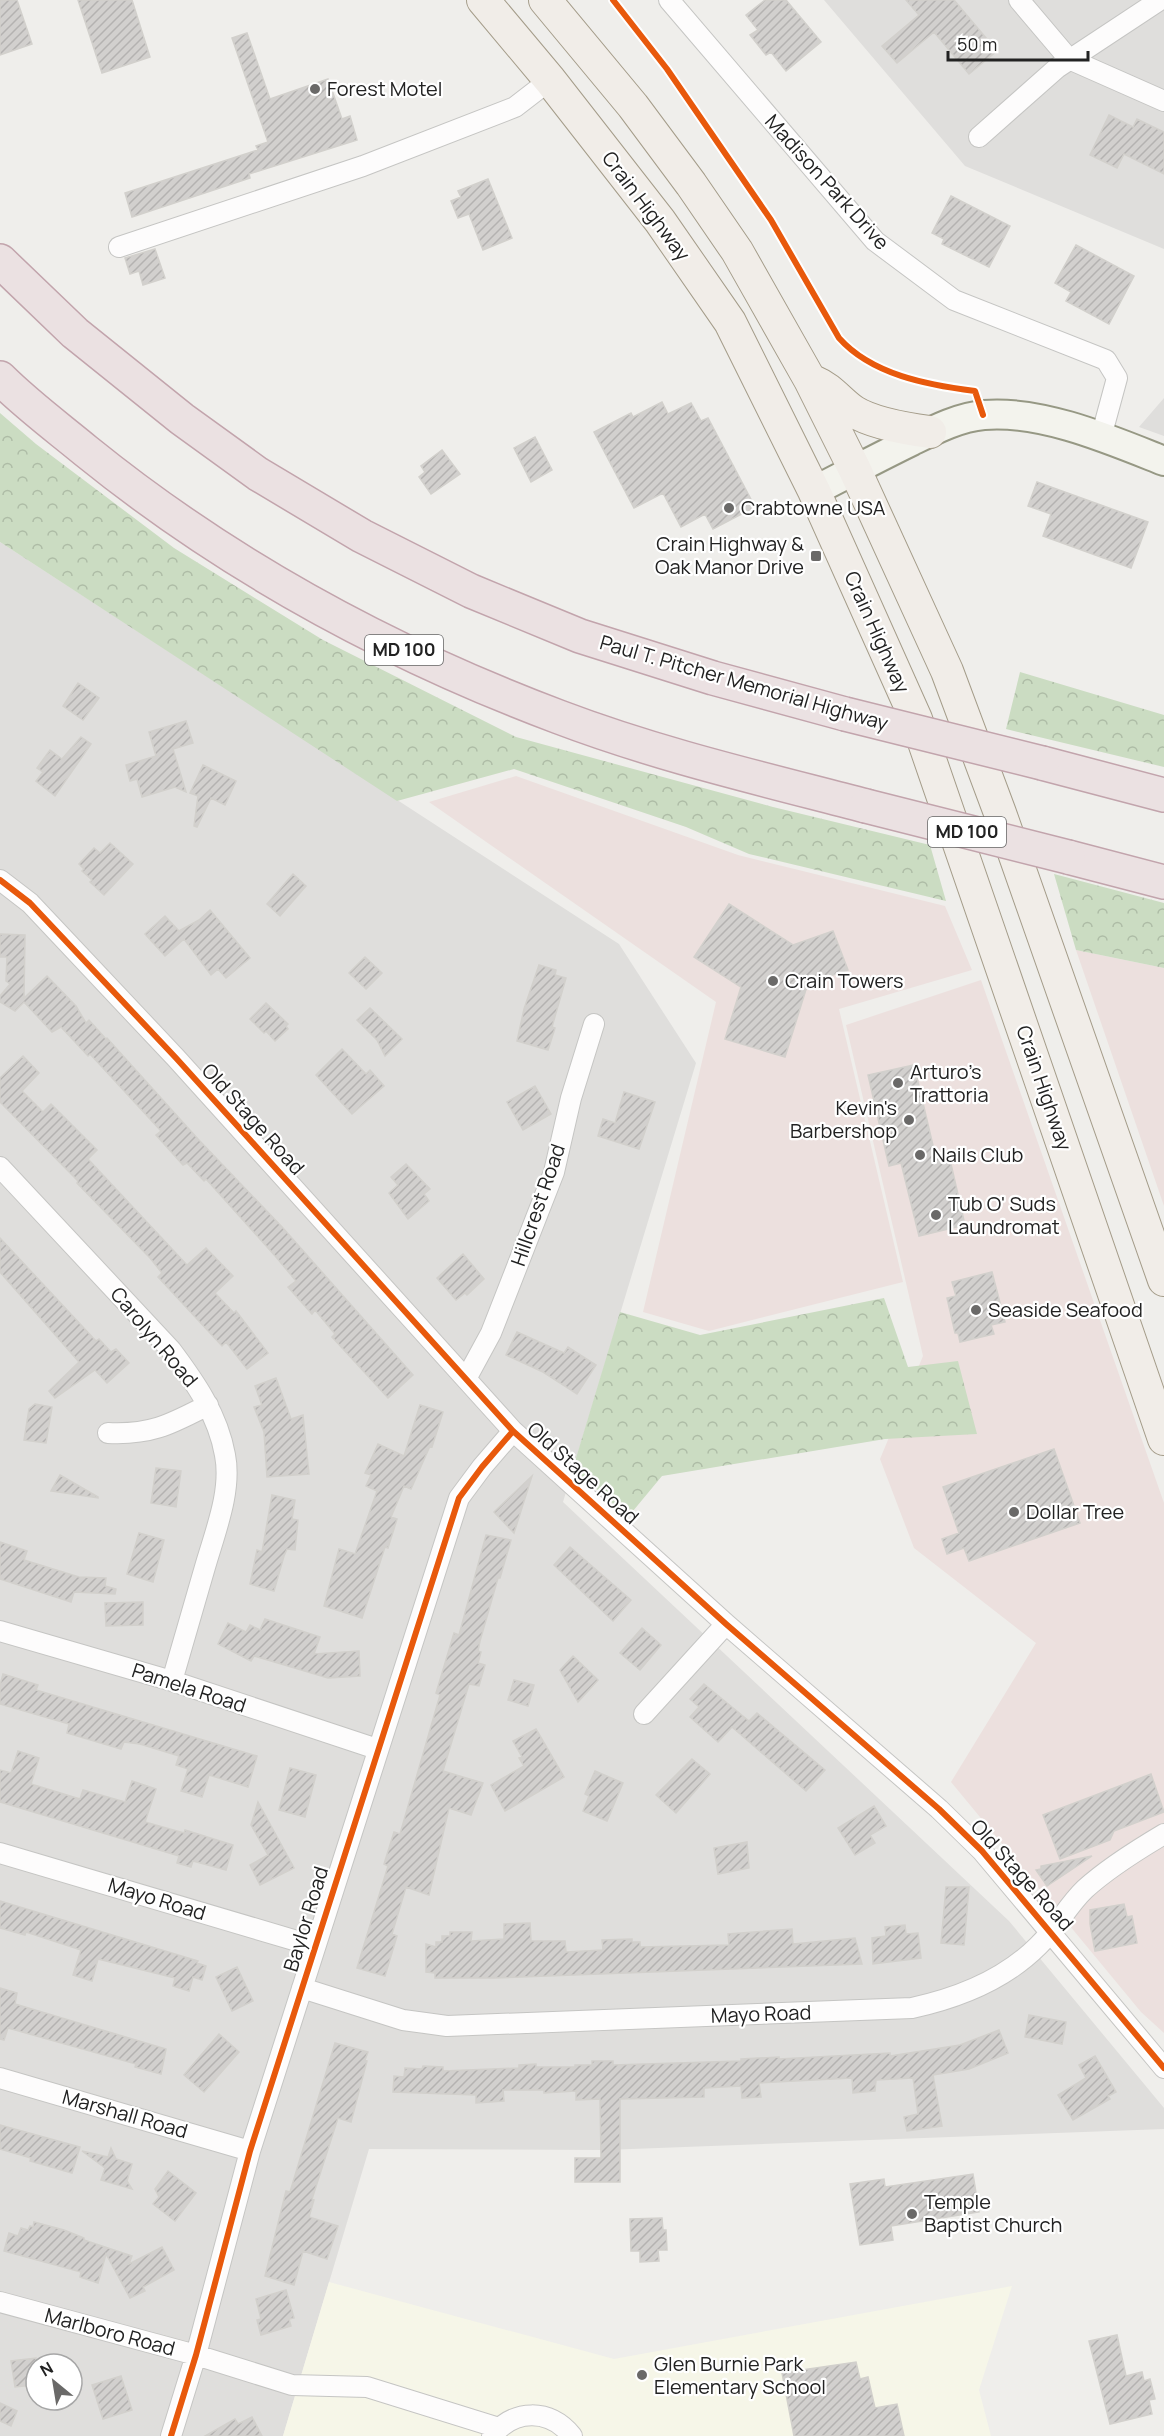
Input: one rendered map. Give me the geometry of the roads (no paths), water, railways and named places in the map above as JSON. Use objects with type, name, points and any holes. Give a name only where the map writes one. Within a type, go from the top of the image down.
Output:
[{"type":"highway","name":"Paul T. Pitcher Memorial Highway","points":[[0,261],[75,333],[182,419],[258,474],[362,536],[471,591],[580,636],[713,678],[1164,795]]},
{"type":"highway","name":"MD 100","points":[[0,378],[17,395],[125,482],[210,543],[314,605],[432,664],[560,717],[693,762],[1164,882]]},
{"type":"main road","name":"Crain Highway","points":[[483,0],[550,80],[660,221],[730,322],[814,491],[916,719],[1164,1439]]},
{"type":"main road","points":[[545,0],[633,106],[737,251],[810,380],[855,470],[947,671],[1000,813],[1164,1280]]},
{"type":"main road","points":[[810,380],[822,385],[854,412],[870,420],[930,432]]},
{"type":"street","name":"Madison Park Drive","points":[[669,0],[875,242],[954,300],[1106,360],[1117,378],[1101,437]]},
{"type":"street","points":[[1019,0],[1069,59],[1164,101]]},
{"type":"street","points":[[979,137],[1069,59],[1160,0]]},
{"type":"street","points":[[119,247],[363,166],[515,107],[550,80]]},
{"type":"street","points":[[814,491],[930,432],[952,423],[983,415],[1019,416],[1101,437],[1164,461]]},
{"type":"street","name":"Old Stage Road","points":[[0,880],[30,903],[176,1058],[513,1431],[982,1851],[1052,1931],[1164,2068]]},
{"type":"street","name":"Hillcrest Road","points":[[466,1379],[491,1333],[555,1172],[571,1098],[594,1024]]},
{"type":"street","name":"Carolyn Road","points":[[0,1167],[171,1350],[193,1378],[219,1431],[226,1457],[222,1508],[172,1681]]},
{"type":"street","points":[[108,1433],[147,1432],[166,1426],[208,1405]]},
{"type":"street","name":"Baylor Road","points":[[171,2436],[196,2355],[250,2151],[459,1498],[513,1431]]},
{"type":"street","points":[[644,1714],[726,1624]]},
{"type":"street","name":"Pamela Road","points":[[0,1631],[172,1681],[377,1749]]},
{"type":"street","name":"Mayo Road","points":[[302,1988],[403,2020],[447,2026],[912,2008],[944,2001],[985,1984],[1013,1968],[1038,1947],[1084,1890],[1135,1852],[1164,1834]]},
{"type":"street","name":"Mayo Road","points":[[0,1853],[314,1946]]},
{"type":"street","name":"Marshall Road","points":[[0,2078],[250,2151]]},
{"type":"street","name":"Marlboro Road","points":[[0,2302],[196,2355],[291,2385],[366,2387],[495,2432],[520,2416],[532,2415],[556,2421],[572,2436]]},
{"type":"place","name":"Forest Motel","points":[[315,89]]},
{"type":"place","name":"Crabtowne USA","points":[[729,508]]},
{"type":"place","name":"Crain Highway & Oak Manor Drive","points":[[816,556]]},
{"type":"place","name":"Crain Towers","points":[[773,981]]},
{"type":"place","name":"Arturo’s Trattoria","points":[[898,1083]]},
{"type":"place","name":"Kevin's Barbershop","points":[[909,1120]]},
{"type":"place","name":"Nails Club","points":[[920,1155]]},
{"type":"place","name":"Tub O' Suds Laundromat","points":[[936,1215]]},
{"type":"place","name":"Seaside Seafood","points":[[976,1310]]},
{"type":"place","name":"Dollar Tree","points":[[1014,1512]]},
{"type":"place","name":"Temple Baptist Church","points":[[912,2214]]},
{"type":"place","name":"Glen Burnie Park Elementary School","points":[[642,2375]]}]
